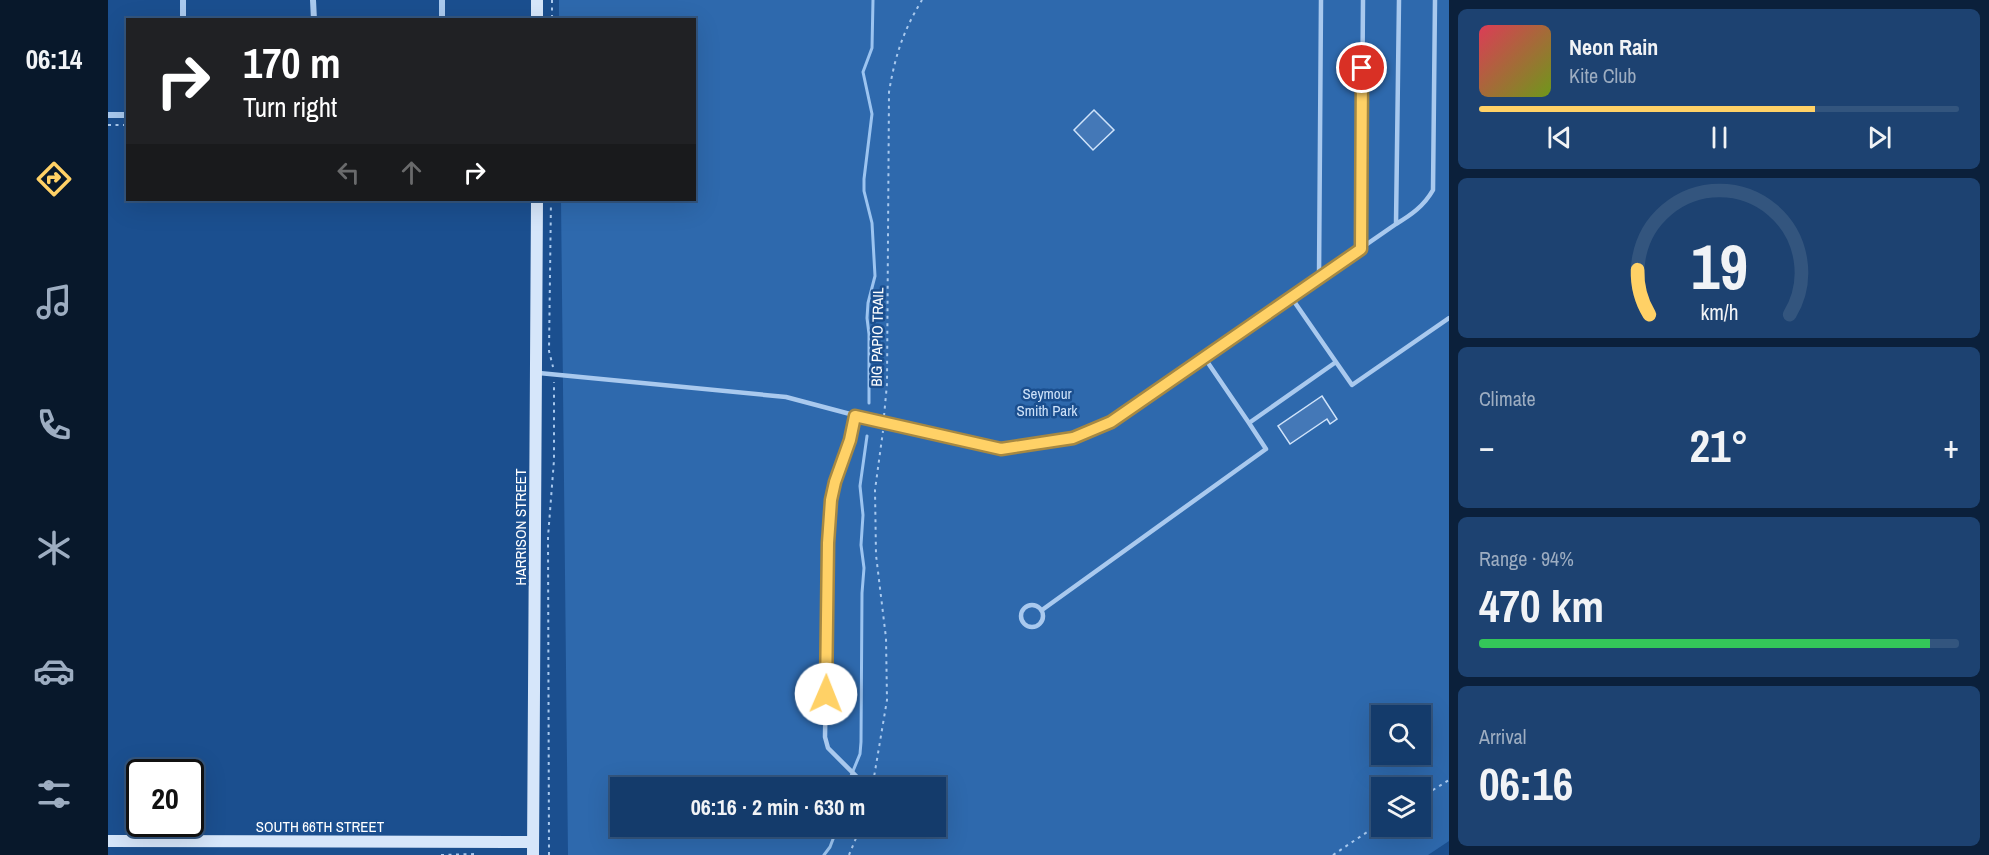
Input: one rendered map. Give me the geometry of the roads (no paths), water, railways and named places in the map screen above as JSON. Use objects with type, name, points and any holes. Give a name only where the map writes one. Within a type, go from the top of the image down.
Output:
[{"type":"main road","points":[[537,0],[537,18]]},
{"type":"main road","name":"HARRISON STREET","points":[[533,855],[537,201]]},
{"type":"main road","name":"SOUTH 66TH STREET","points":[[108,841],[533,842]]},
{"type":"street","points":[[183,0],[183,18]]},
{"type":"street","points":[[313,0],[314,18]]},
{"type":"street","points":[[442,0],[442,18]]},
{"type":"street","points":[[108,115],[126,114]]},
{"type":"lane","points":[[1319,278],[1321,0]]},
{"type":"lane","points":[[1361,249],[1363,0]]},
{"type":"lane","points":[[1396,224],[1399,0]]},
{"type":"lane","points":[[536,373],[786,397],[855,416],[1001,449],[1073,438],[1111,422],[1416,211],[1427,200],[1433,190],[1435,0]]},
{"type":"lane","points":[[1291,297],[1352,385],[1449,318]]},
{"type":"lane","points":[[1042,610],[1266,448],[1204,357]]},
{"type":"lane","points":[[1249,423],[1336,362]]},
{"type":"lane","points":[[855,416],[831,500],[828,543],[825,737],[828,748],[858,777]]},
{"type":"lane","points":[[1036,605],[1042,610],[1043,618],[1037,626],[1030,627],[1024,624],[1021,613],[1025,607],[1036,605]]},
{"type":"waterway","points":[[869,403],[867,318],[868,303],[875,276],[872,223],[864,191],[872,114],[863,72],[872,48],[873,0]]},
{"type":"waterway","points":[[851,777],[860,754],[861,742],[864,568],[861,545],[863,515],[860,486],[867,436]]},
{"type":"waterway","points":[[824,855],[834,837]]},
{"type":"park label","name":"Seymour Smith Park","points":[[1047,402]]}]
